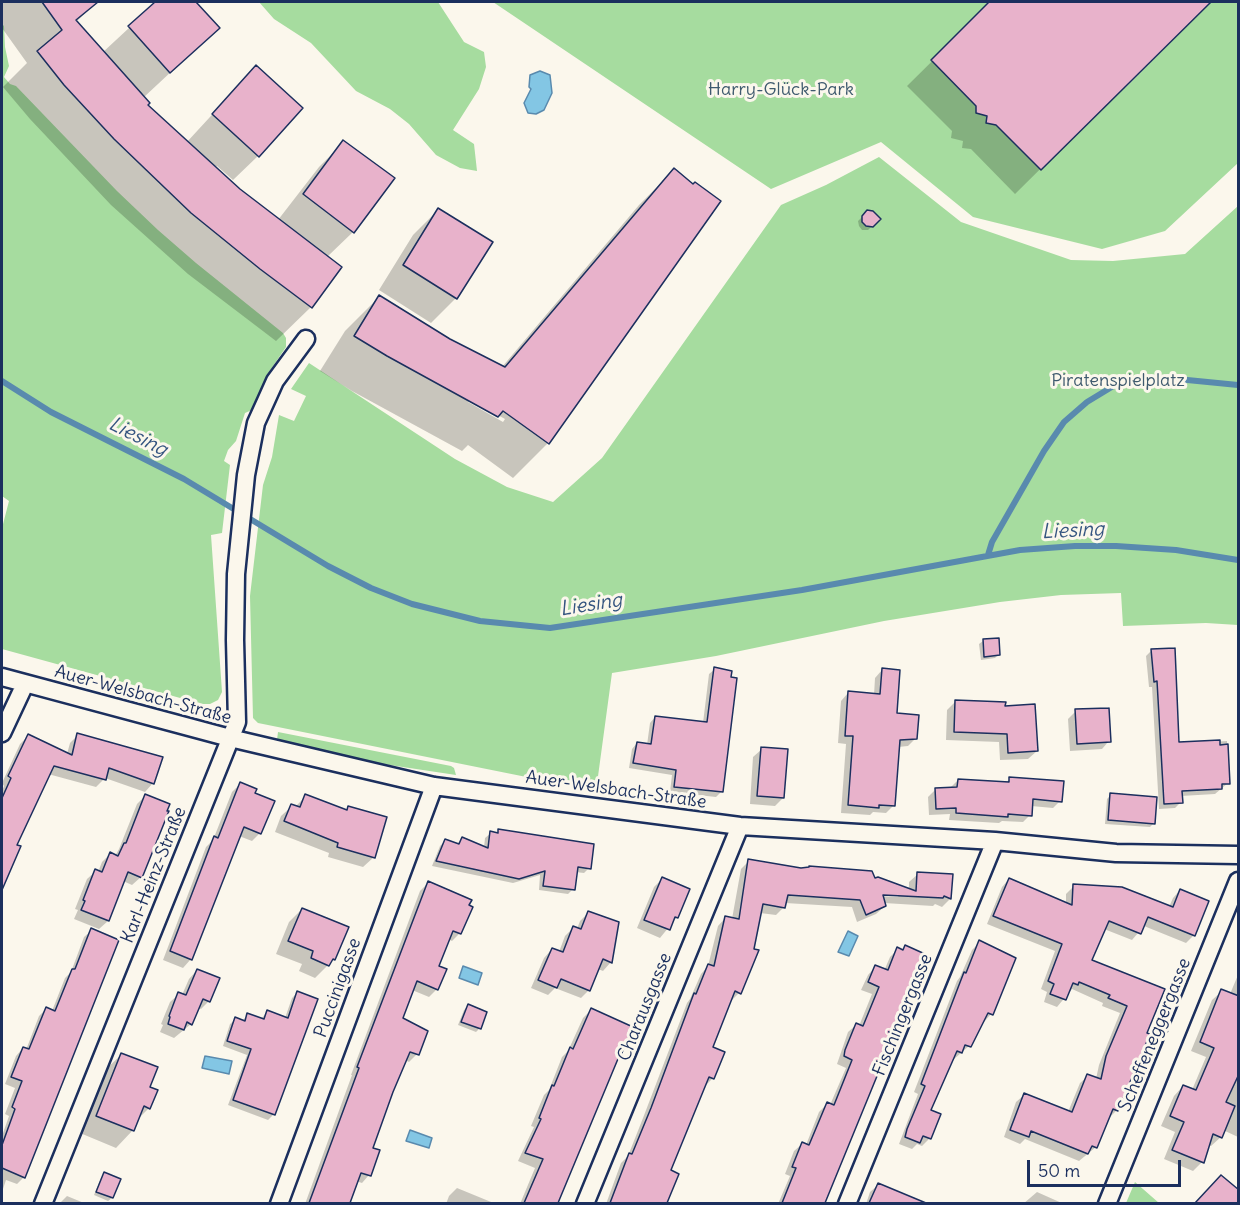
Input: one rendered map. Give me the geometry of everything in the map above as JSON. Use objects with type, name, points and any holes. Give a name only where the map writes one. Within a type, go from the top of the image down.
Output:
[{"type":"street","name":"Karl-Heinz-Straße","points":[[43,1203],[237,722],[235,640],[237,549],[246,475],[256,423],[275,381],[306,339]]},
{"type":"street","name":"Auer-Welsbach-Straße","points":[[2,677],[230,738],[434,786],[740,826],[995,841],[1116,854],[1239,855]]},
{"type":"street","points":[[2,733],[25,684]]},
{"type":"street","name":"Puccinigasse","points":[[279,1203],[434,786]]},
{"type":"street","name":"Charausgasse","points":[[585,1203],[740,826]]},
{"type":"street","name":"Fischingergasse","points":[[847,1203],[995,841]]},
{"type":"street","name":"Scheffeneggergasse","points":[[1107,1203],[1239,881]]},
{"type":"green space","points":[[259,2],[438,2],[464,42],[484,52],[486,67],[479,89],[453,130],[474,144],[477,171],[460,168],[436,155],[409,124],[390,109],[356,91],[311,43],[274,19]]},
{"type":"green space","name":"Harry-Glück-Park","points":[[493,2],[989,2],[931,60],[976,106],[976,113],[987,116],[1041,170],[1104,108],[1112,75],[1125,88],[1211,2],[1238,2],[1238,163],[1165,231],[1102,249],[973,217],[881,142],[771,189]]},
{"type":"green space","points":[[2,24],[9,66],[4,77],[10,84],[16,86],[117,191],[158,230],[283,333],[286,338],[286,347],[267,375],[252,410],[245,413],[236,441],[228,450],[224,461],[230,465],[222,533],[211,535],[222,692],[218,700],[210,704],[202,704],[2,649],[2,528],[9,501],[2,496]]},
{"type":"green space","name":"Piratenspielplatz","points":[[879,157],[961,222],[1071,260],[1113,261],[1185,254],[1238,206],[1238,625],[1206,623],[1123,626],[1121,593],[1061,595],[1000,602],[884,621],[716,656],[612,673],[596,791],[258,723],[253,718],[250,596],[263,485],[272,457],[279,415],[294,421],[306,396],[291,389],[309,363],[455,459],[507,487],[553,502],[602,458],[781,205],[826,185]]},
{"type":"green space","points":[[278,732],[451,766],[456,775],[363,761],[277,740]]},
{"type":"green space","points":[[1135,1182],[1159,1203],[1126,1203]]},
{"type":"water","points":[[540,71],[550,75],[552,93],[544,110],[536,114],[528,113],[524,103],[531,89],[529,87],[530,75]]},
{"type":"water","points":[[848,931],[858,936],[849,956],[838,952]]},
{"type":"water","points":[[463,966],[482,973],[478,985],[459,978]]},
{"type":"water","points":[[205,1056],[232,1061],[229,1074],[202,1068]]},
{"type":"water","points":[[410,1130],[432,1138],[429,1148],[406,1141]]},
{"type":"building","points":[[42,2],[98,2],[76,20],[150,103],[148,105],[240,189],[342,267],[312,308],[191,213],[114,139],[64,85],[37,51],[62,30]]},
{"type":"building","points":[[155,2],[196,2],[220,28],[170,73],[128,26]]},
{"type":"building","points":[[989,2],[1211,2],[1041,170],[996,125],[986,123],[987,116],[976,113],[976,106],[931,60]]},
{"type":"building","points":[[256,65],[303,108],[259,157],[212,114]]},
{"type":"building","points":[[343,140],[395,178],[354,233],[303,194]]},
{"type":"building","points":[[674,168],[693,184],[695,182],[721,201],[549,444],[503,411],[498,417],[354,336],[379,295],[450,339],[505,367]]},
{"type":"building","points":[[438,208],[493,242],[457,299],[403,265]]},
{"type":"building","points":[[867,210],[873,211],[881,219],[873,227],[866,226],[862,222],[862,216]]},
{"type":"building","points":[[999,638],[1000,655],[984,657],[983,639]]},
{"type":"building","points":[[1175,648],[1179,742],[1220,740],[1220,745],[1228,744],[1230,784],[1222,784],[1222,789],[1182,791],[1183,803],[1164,804],[1157,681],[1154,682],[1151,649]]},
{"type":"building","points":[[714,667],[732,671],[731,677],[737,678],[723,792],[674,787],[676,770],[633,763],[637,742],[651,744],[655,716],[707,722]]},
{"type":"building","points":[[882,668],[900,670],[897,713],[919,715],[917,739],[900,740],[895,806],[879,805],[879,808],[848,805],[853,736],[845,736],[848,691],[880,694]]},
{"type":"building","points":[[955,700],[1006,702],[1005,706],[1035,704],[1038,751],[1008,753],[1007,734],[954,732]]},
{"type":"building","points":[[1109,708],[1111,742],[1077,744],[1075,709]]},
{"type":"building","points":[[77,733],[163,757],[154,784],[109,768],[106,780],[54,766],[17,845],[21,846],[2,890],[2,798],[11,778],[8,776],[28,734],[72,755]]},
{"type":"building","points":[[761,747],[788,749],[784,798],[757,796]]},
{"type":"building","points":[[1009,777],[1064,781],[1062,802],[1033,799],[1032,816],[1008,814],[1008,817],[956,813],[956,808],[936,809],[935,788],[957,787],[958,779],[1009,782]]},
{"type":"building","points":[[240,782],[257,789],[255,793],[275,801],[261,834],[244,827],[192,960],[170,951],[214,836],[218,838]]},
{"type":"building","points":[[1110,793],[1157,797],[1155,824],[1108,820]]},
{"type":"building","points":[[145,794],[170,804],[142,878],[128,872],[109,921],[81,910],[95,869],[102,872],[110,852],[118,856],[126,843]]},
{"type":"building","points":[[305,794],[347,810],[348,806],[387,817],[375,858],[337,847],[338,843],[284,821],[291,804],[300,807]]},
{"type":"building","points":[[498,829],[594,844],[591,869],[578,867],[575,890],[543,886],[545,871],[519,879],[436,861],[445,839],[459,844],[462,837],[488,848],[490,831],[498,833]]},
{"type":"building","points":[[748,859],[801,868],[809,866],[872,871],[875,878],[878,877],[916,891],[917,872],[953,874],[951,899],[944,896],[943,898],[883,895],[886,906],[866,915],[860,900],[788,895],[785,908],[763,904],[754,949],[759,950],[741,994],[735,991],[713,1047],[725,1052],[714,1079],[709,1077],[671,1170],[679,1174],[667,1203],[610,1203],[629,1153],[632,1154],[651,1108],[694,993],[696,994],[708,964],[714,966],[725,916],[739,919]]},
{"type":"building","points":[[662,877],[690,889],[678,918],[675,917],[670,930],[644,920]]},
{"type":"building","points":[[1009,878],[1072,905],[1073,884],[1122,887],[1173,907],[1180,889],[1209,901],[1195,936],[1148,917],[1141,934],[1109,921],[1092,960],[1165,989],[1147,1033],[1150,1034],[1118,1111],[1113,1109],[1097,1148],[1092,1146],[1088,1154],[1031,1131],[1029,1137],[1010,1130],[1024,1093],[1072,1112],[1087,1074],[1101,1079],[1106,1056],[1127,1006],[1108,998],[1110,995],[1079,982],[1078,985],[1073,983],[1066,1000],[1050,994],[1054,984],[1048,981],[1062,944],[993,916]]},
{"type":"building","points":[[428,881],[472,900],[469,905],[473,907],[461,934],[453,931],[439,966],[447,969],[438,990],[417,981],[403,1018],[428,1031],[419,1055],[410,1052],[393,1092],[373,1148],[380,1150],[371,1176],[361,1173],[350,1203],[309,1203],[359,1068],[357,1067]]},
{"type":"building","points":[[302,908],[349,927],[335,960],[333,959],[329,966],[311,958],[313,951],[288,941]]},
{"type":"building","points":[[588,911],[619,922],[612,963],[603,959],[590,991],[561,979],[557,988],[538,980],[552,948],[563,952],[573,926],[581,929]]},
{"type":"building","points":[[91,928],[119,940],[25,1178],[2,1168],[2,1145],[22,1081],[11,1077],[23,1047],[29,1049],[46,1007],[55,1011]]},
{"type":"building","points":[[979,940],[1016,958],[993,1015],[988,1013],[971,1047],[965,1045],[962,1053],[957,1051],[931,1110],[941,1114],[931,1139],[923,1136],[920,1143],[905,1137],[907,1129],[925,1086],[921,1084],[964,972],[966,973]]},
{"type":"building","points":[[905,945],[925,954],[925,959],[825,1203],[782,1203],[796,1168],[792,1167],[802,1142],[809,1145],[827,1102],[834,1105],[852,1060],[844,1056],[845,1050],[856,1023],[863,1026],[879,987],[868,982],[875,965],[888,970],[897,947],[903,950]]},
{"type":"building","points":[[197,969],[220,978],[210,1002],[203,999],[192,1025],[187,1022],[184,1030],[168,1024],[169,1016],[178,992],[186,995]]},
{"type":"building","points":[[1221,989],[1239,996],[1239,1074],[1226,1102],[1235,1106],[1222,1138],[1213,1134],[1204,1163],[1172,1150],[1184,1122],[1170,1116],[1183,1085],[1196,1090],[1214,1048],[1200,1042]]},
{"type":"building","points":[[297,991],[318,999],[275,1115],[233,1100],[251,1049],[227,1041],[235,1017],[245,1021],[247,1013],[264,1019],[267,1010],[288,1018]]},
{"type":"building","points":[[468,1004],[487,1012],[481,1029],[461,1022]]},
{"type":"building","points":[[591,1008],[633,1027],[558,1203],[524,1203],[543,1159],[525,1153],[541,1119],[539,1118],[552,1085],[554,1086],[570,1047],[573,1049]]},
{"type":"building","points":[[121,1053],[158,1067],[150,1087],[158,1090],[150,1109],[144,1106],[134,1131],[96,1116]]},
{"type":"building","points":[[104,1172],[121,1179],[113,1198],[96,1192]]},
{"type":"building","points":[[1221,1175],[1239,1190],[1239,1203],[1195,1203]]},
{"type":"building","points":[[878,1183],[926,1203],[869,1203]]},
{"type":"waterway","points":[[988,555],[992,542],[1044,451],[1064,422],[1087,402],[1115,385],[1142,378],[1167,378],[1238,385]]},
{"type":"waterway","name":"Liesing","points":[[2,381],[51,412],[184,479],[328,566],[371,588],[412,604],[480,621],[550,628],[802,590],[1020,550],[1116,546],[1176,550],[1238,560]]}]
